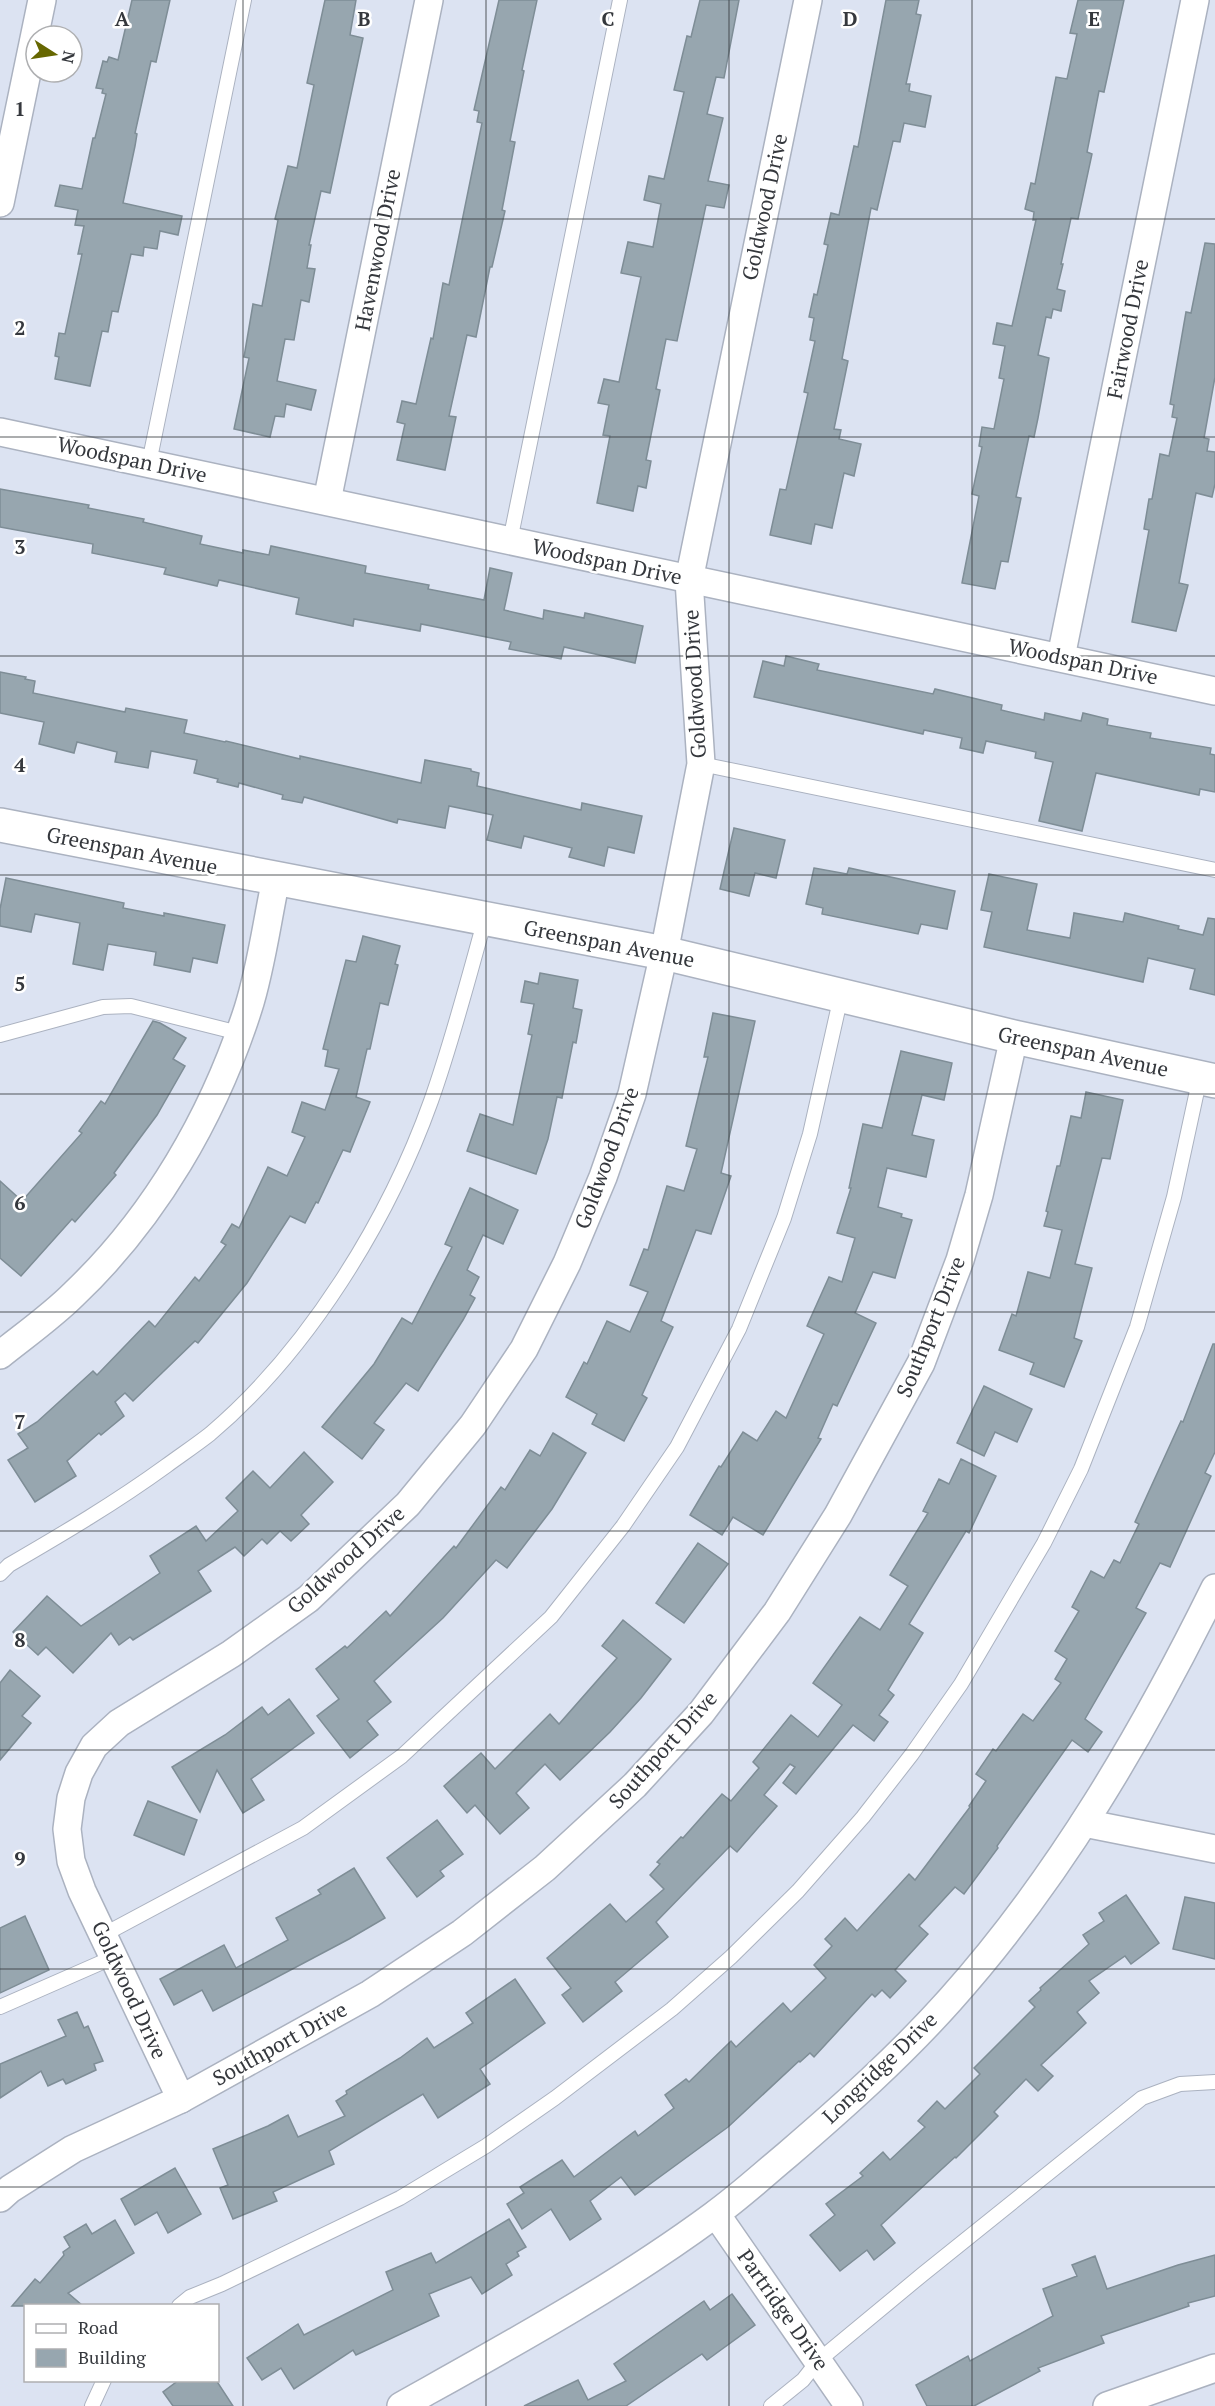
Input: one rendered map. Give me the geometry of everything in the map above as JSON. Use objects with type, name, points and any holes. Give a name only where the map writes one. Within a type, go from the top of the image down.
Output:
[{"type":"street","points":[[0,203],[42,0]]},
{"type":"street","name":"Havenwood Drive","points":[[327,501],[429,0]]},
{"type":"street","name":"Goldwood Drive","points":[[181,2099],[71,1861],[67,1829],[71,1798],[79,1773],[94,1746],[119,1723],[231,1654],[308,1599],[408,1504],[473,1425],[524,1349],[567,1263],[603,1177],[632,1094],[664,953],[701,764],[689,580],[808,0]]},
{"type":"street","name":"Fairwood Drive","points":[[1061,657],[1195,0]]},
{"type":"street","name":"Woodspan Drive","points":[[0,432],[1215,691]]},
{"type":"street","name":"Greenspan Avenue","points":[[0,825],[664,953],[1014,1037],[1208,1079]]},
{"type":"street","points":[[0,1355],[74,1295],[123,1242],[161,1190],[227,1068],[249,1007],[276,879]]},
{"type":"street","name":"Southport Drive","points":[[0,2198],[10,2189],[73,2149],[181,2099],[370,1994],[462,1933],[545,1868],[635,1785],[700,1713],[777,1612],[838,1515],[921,1364],[956,1270],[979,1195],[1014,1037]]},
{"type":"street","name":"Longridge Drive","points":[[401,2406],[620,2281],[716,2214],[813,2132],[885,2068],[921,2032],[1021,1912],[1084,1823],[1176,1668],[1215,1588]]},
{"type":"street","points":[[1084,1823],[1215,1849]]},
{"type":"street","name":"Partridge Drive","points":[[716,2214],[849,2406]]},
{"type":"street","points":[[1107,2406],[1215,2368]]},
{"type":"lane","points":[[149,463],[244,0]]},
{"type":"lane","points":[[510,541],[620,0]]},
{"type":"lane","points":[[701,764],[1215,870]]},
{"type":"lane","points":[[0,1574],[9,1565],[112,1504],[210,1434],[275,1371],[317,1314],[371,1233],[418,1132],[431,1102],[485,919]]},
{"type":"lane","points":[[0,2007],[109,1946],[303,1828],[402,1756],[551,1617],[623,1526],[676,1447],[740,1329],[784,1218],[810,1134],[841,996]]},
{"type":"lane","points":[[0,1035],[103,1007],[131,1006],[239,1033]]},
{"type":"lane","points":[[181,2304],[190,2297],[222,2284],[400,2198],[486,2146],[555,2098],[672,2009],[731,1957],[798,1891],[862,1817],[912,1754],[962,1684],[1044,1544],[1081,1469],[1137,1327],[1208,1079]]},
{"type":"lane","points":[[771,2406],[802,2380],[818,2361],[1142,2098],[1179,2084],[1215,2082]]},
{"type":"lane","points":[[92,2406],[103,2382]]},
{"type":"building","points":[[132,0],[170,0],[156,62],[151,61],[123,203],[182,216],[178,235],[160,231],[157,249],[144,247],[143,256],[131,254],[118,312],[112,311],[108,332],[102,331],[90,386],[55,379],[59,357],[55,356],[59,333],[65,334],[82,254],[78,254],[84,226],[75,225],[78,210],[55,206],[60,185],[82,189],[93,138],[95,138],[106,94],[102,93],[103,89],[96,88],[103,61],[107,62],[109,57],[118,60]]},
{"type":"building","points":[[325,0],[356,0],[350,35],[363,38],[330,193],[321,191],[309,245],[311,245],[307,268],[315,269],[309,302],[301,300],[294,340],[285,339],[277,381],[316,390],[311,410],[286,404],[284,417],[275,416],[270,437],[234,429],[249,358],[244,357],[253,304],[262,306],[278,220],[275,219],[288,166],[297,168],[314,85],[307,83]]},
{"type":"building","points":[[499,0],[537,0],[510,141],[515,142],[502,210],[505,211],[492,267],[490,267],[476,337],[467,335],[449,416],[456,417],[445,470],[397,460],[405,424],[397,422],[402,401],[416,404],[431,338],[433,339],[443,283],[449,285],[482,123],[477,122],[479,111],[474,110]]},
{"type":"building","points":[[700,0],[739,0],[724,78],[716,77],[707,114],[723,118],[708,181],[729,185],[724,208],[706,205],[677,341],[666,339],[656,389],[660,390],[646,460],[651,461],[646,488],[638,486],[633,511],[597,503],[610,436],[603,435],[609,405],[598,403],[604,379],[619,382],[641,277],[621,273],[628,242],[653,247],[661,204],[644,200],[649,176],[664,179],[684,92],[674,90],[687,36],[691,37]]},
{"type":"building","points":[[886,0],[919,0],[916,14],[921,15],[906,84],[910,84],[909,91],[931,96],[925,127],[904,123],[900,142],[893,141],[877,210],[871,208],[842,359],[848,361],[834,429],[841,430],[839,439],[861,444],[854,476],[844,473],[832,528],[815,524],[811,544],[770,535],[780,489],[786,490],[808,393],[804,392],[815,341],[810,340],[814,318],[809,317],[814,294],[817,295],[828,245],[824,244],[831,213],[839,215],[854,146],[858,147]]},
{"type":"building","points":[[1078,0],[1124,0],[1104,92],[1099,91],[1087,152],[1092,154],[1078,219],[1071,218],[1061,264],[1063,264],[1057,289],[1065,291],[1061,311],[1053,309],[1051,318],[1046,317],[1038,355],[1049,358],[1038,418],[1034,437],[1029,436],[1016,497],[1021,498],[1008,562],[1001,561],[995,589],[962,583],[979,496],[972,494],[982,447],[979,446],[982,427],[994,429],[1004,379],[999,378],[1005,346],[993,344],[997,323],[1012,326],[1036,220],[1033,220],[1034,212],[1025,209],[1031,183],[1035,184],[1056,77],[1067,79],[1077,34],[1070,33]]},
{"type":"building","points":[[1205,243],[1215,244],[1215,377],[1204,438],[1209,439],[1207,451],[1215,452],[1215,484],[1212,497],[1196,493],[1179,583],[1188,585],[1176,631],[1132,622],[1149,530],[1144,529],[1149,499],[1152,499],[1160,454],[1169,456],[1177,418],[1172,417],[1174,405],[1170,404],[1186,312],[1191,313]]},
{"type":"building","points":[[0,489],[89,505],[88,508],[144,519],[143,522],[202,536],[200,544],[243,553],[243,550],[269,555],[271,546],[366,566],[365,573],[429,585],[428,589],[484,600],[490,568],[512,573],[504,610],[543,619],[544,610],[584,618],[585,613],[643,626],[635,663],[564,647],[561,659],[509,649],[511,642],[421,624],[420,631],[354,619],[353,626],[296,614],[299,598],[219,580],[217,586],[164,574],[166,568],[92,553],[93,544],[0,527]]},
{"type":"building","points":[[786,656],[819,664],[817,670],[933,694],[935,689],[1002,705],[1001,710],[1044,720],[1045,713],[1081,721],[1083,713],[1108,719],[1107,725],[1151,733],[1150,738],[1211,748],[1210,754],[1215,755],[1215,792],[1200,789],[1199,795],[1096,773],[1082,831],[1039,821],[1053,762],[1035,758],[1036,752],[986,741],[983,753],[960,748],[962,738],[924,730],[923,734],[754,697],[763,661],[784,666]]},
{"type":"building","points":[[0,672],[35,681],[33,693],[125,712],[126,708],[187,720],[184,733],[421,783],[425,760],[471,769],[479,773],[477,786],[581,810],[582,803],[642,816],[634,853],[608,847],[604,866],[569,857],[572,848],[524,836],[521,848],[487,840],[493,815],[449,806],[445,828],[398,819],[397,823],[304,797],[302,803],[282,799],[283,795],[239,783],[238,787],[217,782],[218,779],[194,773],[197,760],[151,751],[148,768],[115,762],[117,752],[77,742],[74,753],[39,744],[44,722],[0,713]]},
{"type":"building","points":[[734,828],[785,840],[776,878],[755,873],[749,896],[720,889]]},
{"type":"building","points":[[814,868],[847,874],[849,868],[955,891],[947,929],[921,924],[918,934],[822,914],[823,908],[806,904]]},
{"type":"building","points":[[989,874],[1037,884],[1027,930],[1070,938],[1074,913],[1123,922],[1125,913],[1179,926],[1178,929],[1203,935],[1208,918],[1215,919],[1215,995],[1190,989],[1195,969],[1148,958],[1143,982],[984,947],[992,912],[981,910]]},
{"type":"building","points":[[6,878],[124,903],[123,908],[164,916],[164,913],[225,925],[217,963],[193,958],[190,972],[154,965],[156,952],[108,944],[103,970],[73,964],[80,923],[35,914],[31,932],[0,926],[0,909]]},
{"type":"building","points":[[363,936],[400,946],[395,964],[398,965],[388,1005],[380,1003],[370,1049],[367,1049],[356,1097],[370,1102],[350,1152],[343,1150],[318,1203],[316,1202],[305,1223],[290,1216],[247,1283],[198,1343],[195,1341],[133,1401],[125,1393],[115,1402],[124,1416],[101,1435],[99,1433],[67,1461],[76,1476],[35,1502],[8,1460],[28,1448],[18,1434],[37,1422],[93,1371],[97,1375],[149,1321],[155,1327],[195,1277],[199,1281],[226,1245],[221,1242],[232,1224],[239,1228],[268,1167],[287,1176],[305,1137],[292,1132],[302,1102],[325,1110],[339,1069],[325,1066],[328,1050],[323,1049],[346,960],[356,962]]},
{"type":"building","points":[[540,973],[578,980],[573,1008],[582,1010],[562,1098],[557,1097],[548,1139],[536,1174],[467,1151],[480,1114],[513,1125],[532,1035],[528,1034],[534,1004],[521,1002],[525,981],[538,984]]},
{"type":"building","points":[[713,1013],[755,1021],[721,1173],[731,1176],[711,1234],[696,1230],[661,1321],[673,1327],[642,1395],[647,1398],[624,1441],[592,1424],[597,1414],[566,1397],[584,1362],[587,1364],[607,1321],[630,1332],[648,1292],[630,1285],[644,1249],[648,1250],[667,1186],[684,1191],[697,1149],[686,1146],[708,1057],[704,1057]]},
{"type":"building","points":[[153,1021],[186,1038],[173,1059],[185,1066],[157,1115],[114,1173],[116,1175],[75,1222],[72,1219],[21,1276],[0,1258],[0,1181],[22,1201],[82,1133],[79,1131],[101,1101],[105,1104]]},
{"type":"building","points":[[901,1051],[952,1063],[944,1100],[922,1095],[912,1135],[934,1140],[926,1177],[887,1168],[878,1207],[902,1214],[901,1217],[912,1220],[895,1278],[873,1272],[855,1313],[876,1323],[837,1406],[833,1404],[818,1438],[821,1439],[763,1535],[733,1517],[722,1535],[690,1515],[719,1466],[721,1467],[743,1432],[757,1441],[776,1411],[786,1418],[824,1334],[807,1326],[829,1277],[842,1282],[855,1238],[837,1233],[851,1188],[849,1188],[863,1124],[882,1128]]},
{"type":"building","points":[[1086,1092],[1123,1100],[1110,1159],[1102,1158],[1075,1264],[1092,1268],[1074,1338],[1082,1341],[1064,1387],[1030,1374],[1034,1363],[999,1350],[1012,1314],[1016,1316],[1028,1272],[1050,1278],[1062,1230],[1044,1226],[1048,1212],[1046,1211],[1057,1166],[1060,1166],[1071,1116],[1081,1118]]},
{"type":"building","points":[[470,1188],[518,1210],[503,1244],[483,1235],[467,1270],[479,1277],[470,1295],[475,1298],[418,1391],[406,1383],[374,1423],[384,1430],[362,1459],[322,1427],[374,1364],[402,1318],[412,1324],[452,1247],[445,1244]]},
{"type":"building","points":[[1213,1344],[1215,1344],[1215,1452],[1205,1473],[1211,1476],[1170,1567],[1160,1563],[1136,1608],[1146,1613],[1085,1719],[1102,1732],[1088,1752],[1072,1740],[964,1894],[955,1887],[919,1926],[928,1934],[895,1970],[906,1981],[890,1998],[882,1990],[875,1997],[872,1994],[814,2057],[810,2053],[799,2061],[728,2127],[635,2195],[621,2177],[590,2201],[601,2219],[570,2240],[551,2209],[522,2229],[507,2204],[524,2193],[520,2187],[562,2160],[574,2177],[635,2131],[638,2136],[674,2108],[665,2095],[686,2079],[689,2082],[731,2041],[736,2047],[783,2003],[791,2012],[826,1978],[814,1965],[832,1946],[825,1939],[845,1918],[857,1931],[909,1874],[915,1880],[970,1807],[986,1781],[976,1774],[993,1749],[996,1751],[1023,1714],[1033,1721],[1061,1683],[1055,1679],[1067,1659],[1055,1651],[1079,1611],[1072,1607],[1091,1571],[1104,1578],[1114,1560],[1120,1563],[1139,1524],[1135,1522],[1181,1421],[1183,1422]]},
{"type":"building","points":[[984,1386],[1032,1409],[1017,1442],[995,1432],[984,1456],[957,1443]]},
{"type":"building","points":[[553,1433],[586,1453],[552,1509],[507,1568],[496,1560],[443,1618],[374,1681],[391,1702],[367,1721],[378,1735],[350,1758],[317,1716],[339,1699],[316,1669],[345,1646],[347,1648],[386,1611],[390,1616],[454,1546],[456,1548],[501,1487],[505,1490],[530,1450],[540,1456]]},
{"type":"building","points":[[304,1452],[333,1482],[301,1515],[309,1524],[291,1541],[280,1531],[267,1544],[262,1539],[244,1556],[235,1547],[198,1571],[211,1591],[133,1640],[130,1637],[119,1645],[111,1633],[73,1673],[46,1647],[38,1655],[13,1632],[47,1596],[81,1626],[160,1573],[150,1556],[196,1526],[206,1541],[238,1511],[226,1498],[253,1471],[270,1488]]},
{"type":"building","points":[[961,1459],[996,1476],[969,1533],[966,1531],[909,1624],[923,1633],[888,1690],[894,1695],[879,1715],[888,1722],[874,1741],[853,1725],[796,1794],[783,1783],[795,1767],[790,1764],[764,1795],[777,1806],[737,1852],[730,1846],[656,1922],[668,1937],[615,1982],[622,1991],[583,2022],[562,1995],[571,1988],[547,1958],[610,1904],[626,1922],[664,1889],[650,1875],[660,1864],[657,1862],[681,1837],[683,1838],[722,1794],[731,1801],[759,1768],[753,1762],[791,1715],[818,1737],[842,1705],[813,1683],[860,1617],[880,1630],[908,1586],[890,1575],[928,1513],[923,1511],[939,1479],[949,1484]]},
{"type":"building","points":[[698,1543],[728,1564],[684,1623],[656,1603]]},
{"type":"building","points":[[623,1620],[671,1659],[641,1698],[610,1732],[560,1780],[545,1764],[516,1793],[529,1808],[500,1834],[475,1805],[467,1813],[444,1786],[481,1753],[495,1769],[550,1714],[559,1724],[617,1658],[602,1646]]},
{"type":"building","points":[[10,1670],[40,1696],[22,1716],[31,1723],[0,1760],[0,1683]]},
{"type":"building","points":[[289,1699],[314,1733],[251,1779],[264,1800],[243,1813],[217,1770],[200,1812],[172,1767],[225,1735],[262,1707],[268,1715]]},
{"type":"building","points":[[148,1801],[197,1820],[184,1855],[134,1835]]},
{"type":"building","points":[[437,1820],[463,1854],[440,1871],[444,1876],[417,1897],[387,1858]]},
{"type":"building","points":[[354,1868],[385,1918],[213,2011],[202,1990],[174,2005],[160,1979],[224,1945],[236,1968],[288,1940],[276,1918],[321,1894],[318,1890]]},
{"type":"building","points":[[1126,1895],[1159,1943],[1131,1964],[1125,1956],[1089,1981],[1099,1993],[1077,2012],[1086,2023],[1041,2065],[1053,2076],[1038,2091],[1026,2079],[994,2112],[998,2116],[956,2158],[881,2225],[895,2243],[874,2260],[867,2250],[840,2271],[810,2235],[835,2215],[826,2204],[863,2176],[860,2173],[883,2152],[890,2160],[925,2127],[918,2121],[937,2101],[945,2109],[980,2074],[974,2068],[1035,2007],[1029,2001],[1041,1990],[1040,1988],[1089,1944],[1083,1935],[1104,1921],[1099,1913]]},
{"type":"building","points":[[1185,1897],[1215,1903],[1215,1959],[1173,1949]]},
{"type":"building","points":[[25,1916],[49,1970],[0,1993],[0,1928]]},
{"type":"building","points":[[515,1979],[545,2023],[480,2069],[490,2084],[438,2118],[423,2094],[329,2151],[334,2164],[273,2192],[277,2201],[233,2219],[220,2188],[228,2185],[213,2149],[288,2115],[298,2137],[345,2116],[336,2101],[347,2094],[346,2091],[400,2058],[427,2038],[434,2048],[473,2023],[466,2013]]},
{"type":"building","points":[[77,2012],[84,2028],[88,2026],[103,2061],[94,2064],[96,2070],[66,2084],[63,2079],[48,2086],[41,2071],[0,2098],[0,2064],[66,2036],[58,2020]]},
{"type":"building","points":[[175,2168],[201,2214],[168,2233],[157,2212],[135,2225],[121,2199]]},
{"type":"building","points":[[509,2219],[526,2247],[517,2252],[519,2256],[506,2264],[512,2275],[482,2294],[471,2277],[429,2294],[439,2316],[356,2355],[353,2350],[294,2389],[281,2368],[262,2380],[247,2358],[298,2324],[304,2335],[393,2290],[386,2272],[431,2253],[436,2263]]},
{"type":"building","points":[[115,2220],[134,2253],[68,2293],[81,2304],[12,2306],[35,2279],[40,2283],[64,2255],[63,2252],[70,2247],[64,2237],[86,2224],[92,2234]]},
{"type":"building","points":[[1215,2255],[1215,2296],[1188,2303],[1189,2306],[1101,2336],[1104,2343],[1038,2368],[1040,2371],[974,2406],[927,2406],[916,2385],[968,2356],[970,2361],[1053,2316],[1043,2289],[1077,2276],[1072,2265],[1095,2256],[1107,2289]]},
{"type":"building","points":[[732,2294],[755,2325],[707,2360],[702,2354],[626,2406],[524,2406],[578,2380],[588,2400],[626,2381],[614,2364],[704,2301],[710,2310]]},
{"type":"building","points":[[176,2382],[217,2382],[233,2406],[173,2406],[163,2392]]}]
